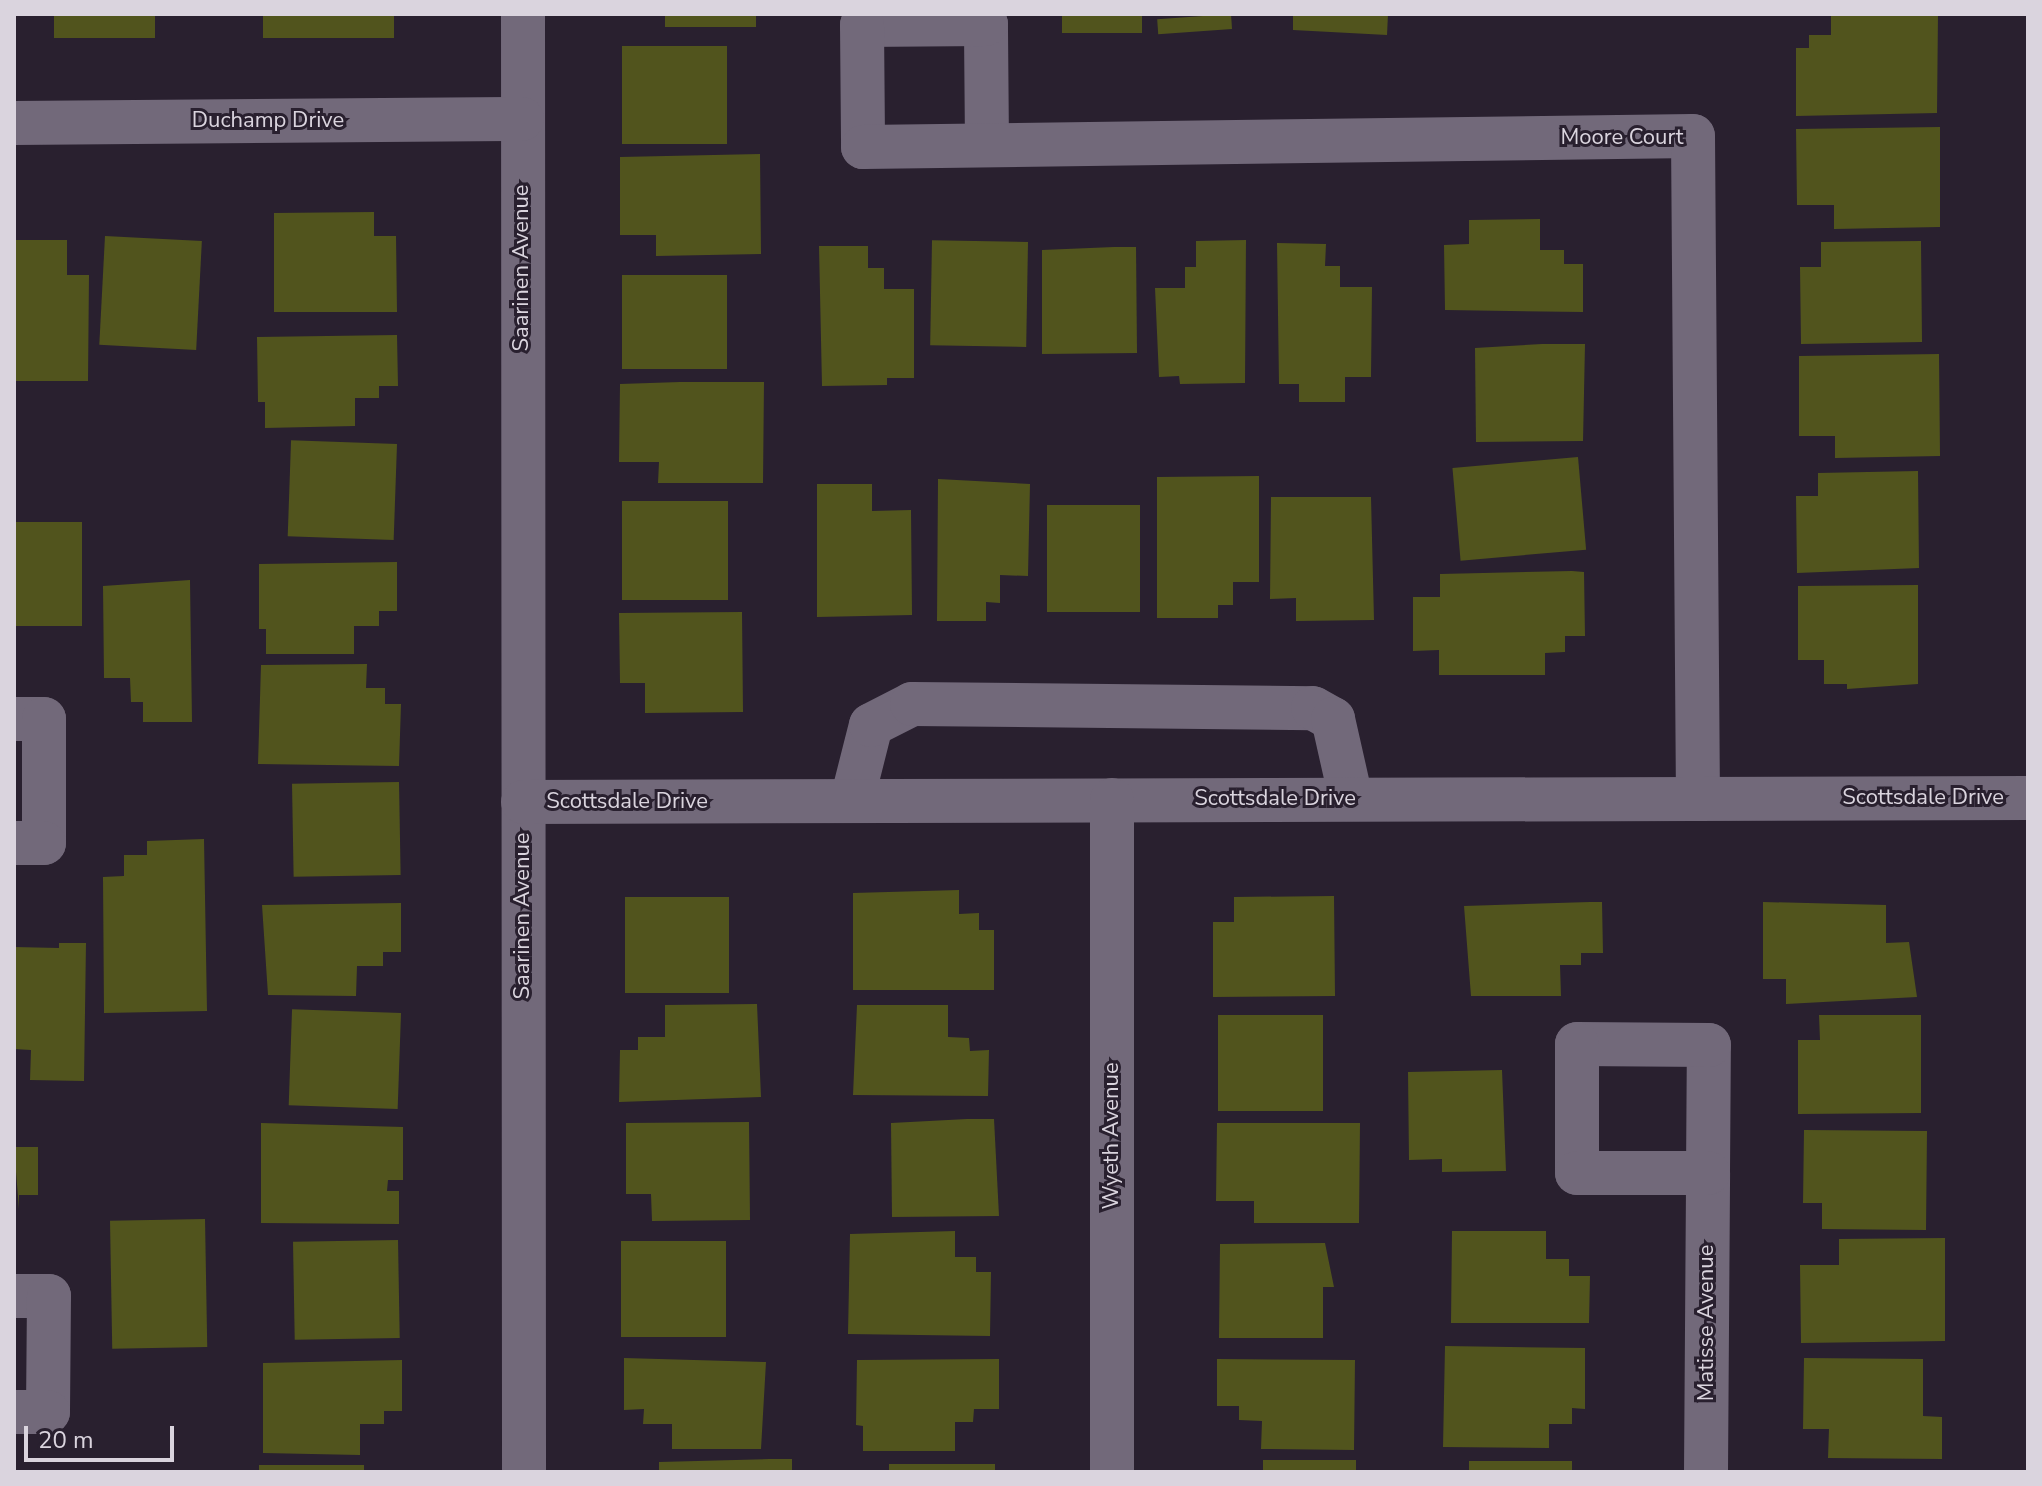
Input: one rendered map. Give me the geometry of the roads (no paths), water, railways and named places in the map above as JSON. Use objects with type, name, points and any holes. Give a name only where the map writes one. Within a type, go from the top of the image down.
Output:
[{"type":"street","name":"Saarinen Avenue","points":[[523,14],[524,1472]]},
{"type":"street","name":"Duchamp Drive","points":[[14,123],[522,119]]},
{"type":"street","name":"Moore Court","points":[[987,145],[1693,136],[1698,798]]},
{"type":"street","points":[[852,800],[871,725],[912,704],[1313,708],[1333,719],[1351,799]]},
{"type":"street","points":[[14,719],[44,719],[44,843],[14,843]]},
{"type":"street","name":"Scottsdale Drive","points":[[523,802],[2028,798]]},
{"type":"street","name":"Wyeth Avenue","points":[[1112,800],[1112,1472]]},
{"type":"street","name":"Matisse Avenue","points":[[1706,1472],[1708,1173]]},
{"type":"street","points":[[14,1296],[49,1296],[49,1310],[48,1412],[14,1412]]}]
